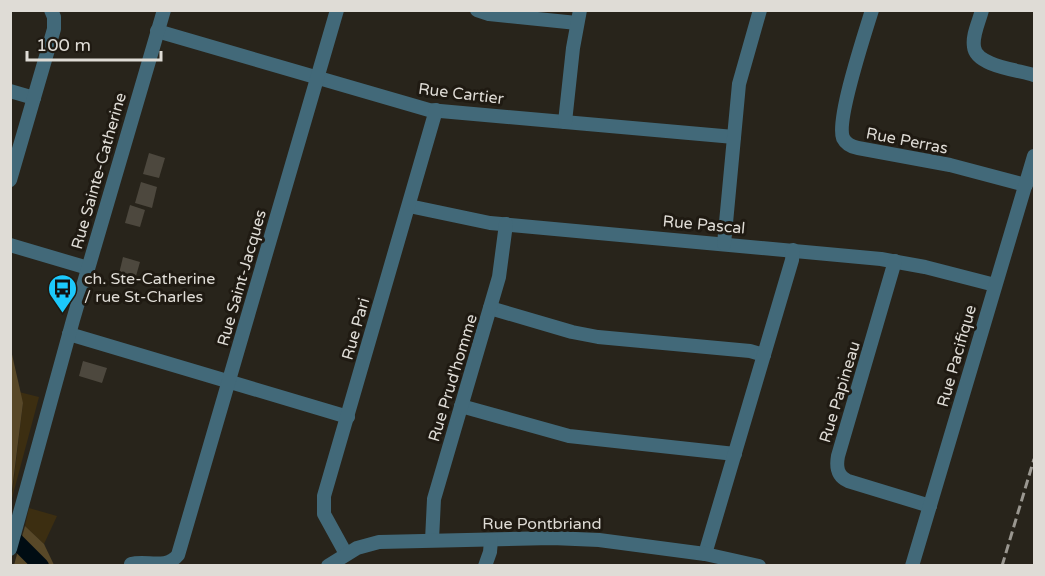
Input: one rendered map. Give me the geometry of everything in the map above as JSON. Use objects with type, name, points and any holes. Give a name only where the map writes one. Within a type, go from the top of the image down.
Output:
[{"type":"street","points":[[10,180],[54,28],[54,17],[51,10]]},
{"type":"street","name":"Rue Sainte-Catherine","points":[[10,549],[69,334],[164,10]]},
{"type":"street","name":"Rue Saint-Jacques","points":[[131,564],[141,562],[163,564],[178,555],[337,10]]},
{"type":"street","points":[[477,10],[489,14],[579,17],[565,122]]},
{"type":"street","points":[[724,244],[739,84],[760,10]]},
{"type":"street","name":"Rue Perras","points":[[872,10],[849,90],[843,133],[847,143],[858,148],[950,165],[1026,185]]},
{"type":"street","points":[[982,10],[974,39],[976,54],[988,62],[1035,75]]},
{"type":"street","name":"Rue Cartier","points":[[158,31],[423,108],[734,137]]},
{"type":"street","points":[[10,91],[34,98]]},
{"type":"street","name":"Rue Pari","points":[[346,554],[324,514],[323,504],[436,110]]},
{"type":"street","name":"Rue Pacifique","points":[[912,566],[1035,156]]},
{"type":"street","name":"Rue Pascal","points":[[409,206],[506,224],[895,261],[995,285]]},
{"type":"street","name":"Rue Prud'homme","points":[[432,540],[434,499],[501,271],[506,224]]},
{"type":"street","points":[[10,245],[88,268]]},
{"type":"street","points":[[705,554],[794,250]]},
{"type":"street","name":"Rue Papineau","points":[[895,261],[837,466],[842,477],[848,481],[930,506]]},
{"type":"street","points":[[490,308],[572,332],[598,337],[750,351],[764,355]]},
{"type":"street","points":[[69,334],[348,417]]},
{"type":"street","points":[[461,406],[569,436],[735,454]]},
{"type":"street","name":"Rue Pontbriand","points":[[328,566],[357,548],[379,542],[552,538],[614,541],[705,554],[759,566]]},
{"type":"street","points":[[485,566],[490,552],[490,540]]},
{"type":"shaded area","points":[[10,350],[23,403],[11,498]]},
{"type":"shaded area","points":[[19,392],[39,397],[11,502],[23,403]]},
{"type":"shaded area","points":[[29,508],[57,516],[44,544],[25,526]]},
{"type":"shaded area","points":[[25,526],[44,544],[54,565],[14,565]]},
{"type":"building","points":[[149,153],[165,158],[159,178],[143,174]]},
{"type":"building","points":[[141,182],[157,187],[152,208],[135,203]]},
{"type":"building","points":[[130,205],[145,210],[140,227],[125,223]]},
{"type":"building","points":[[123,257],[140,262],[134,283],[118,278]]},
{"type":"building","points":[[83,361],[107,368],[102,383],[79,376]]},
{"type":"waterway","points":[[10,535],[41,566]]},
{"type":"railway","points":[[1002,566],[1034,459]]},
{"type":"place","name":"ch. Ste-Catherine / rue St-Charles","points":[[63,314]]}]
